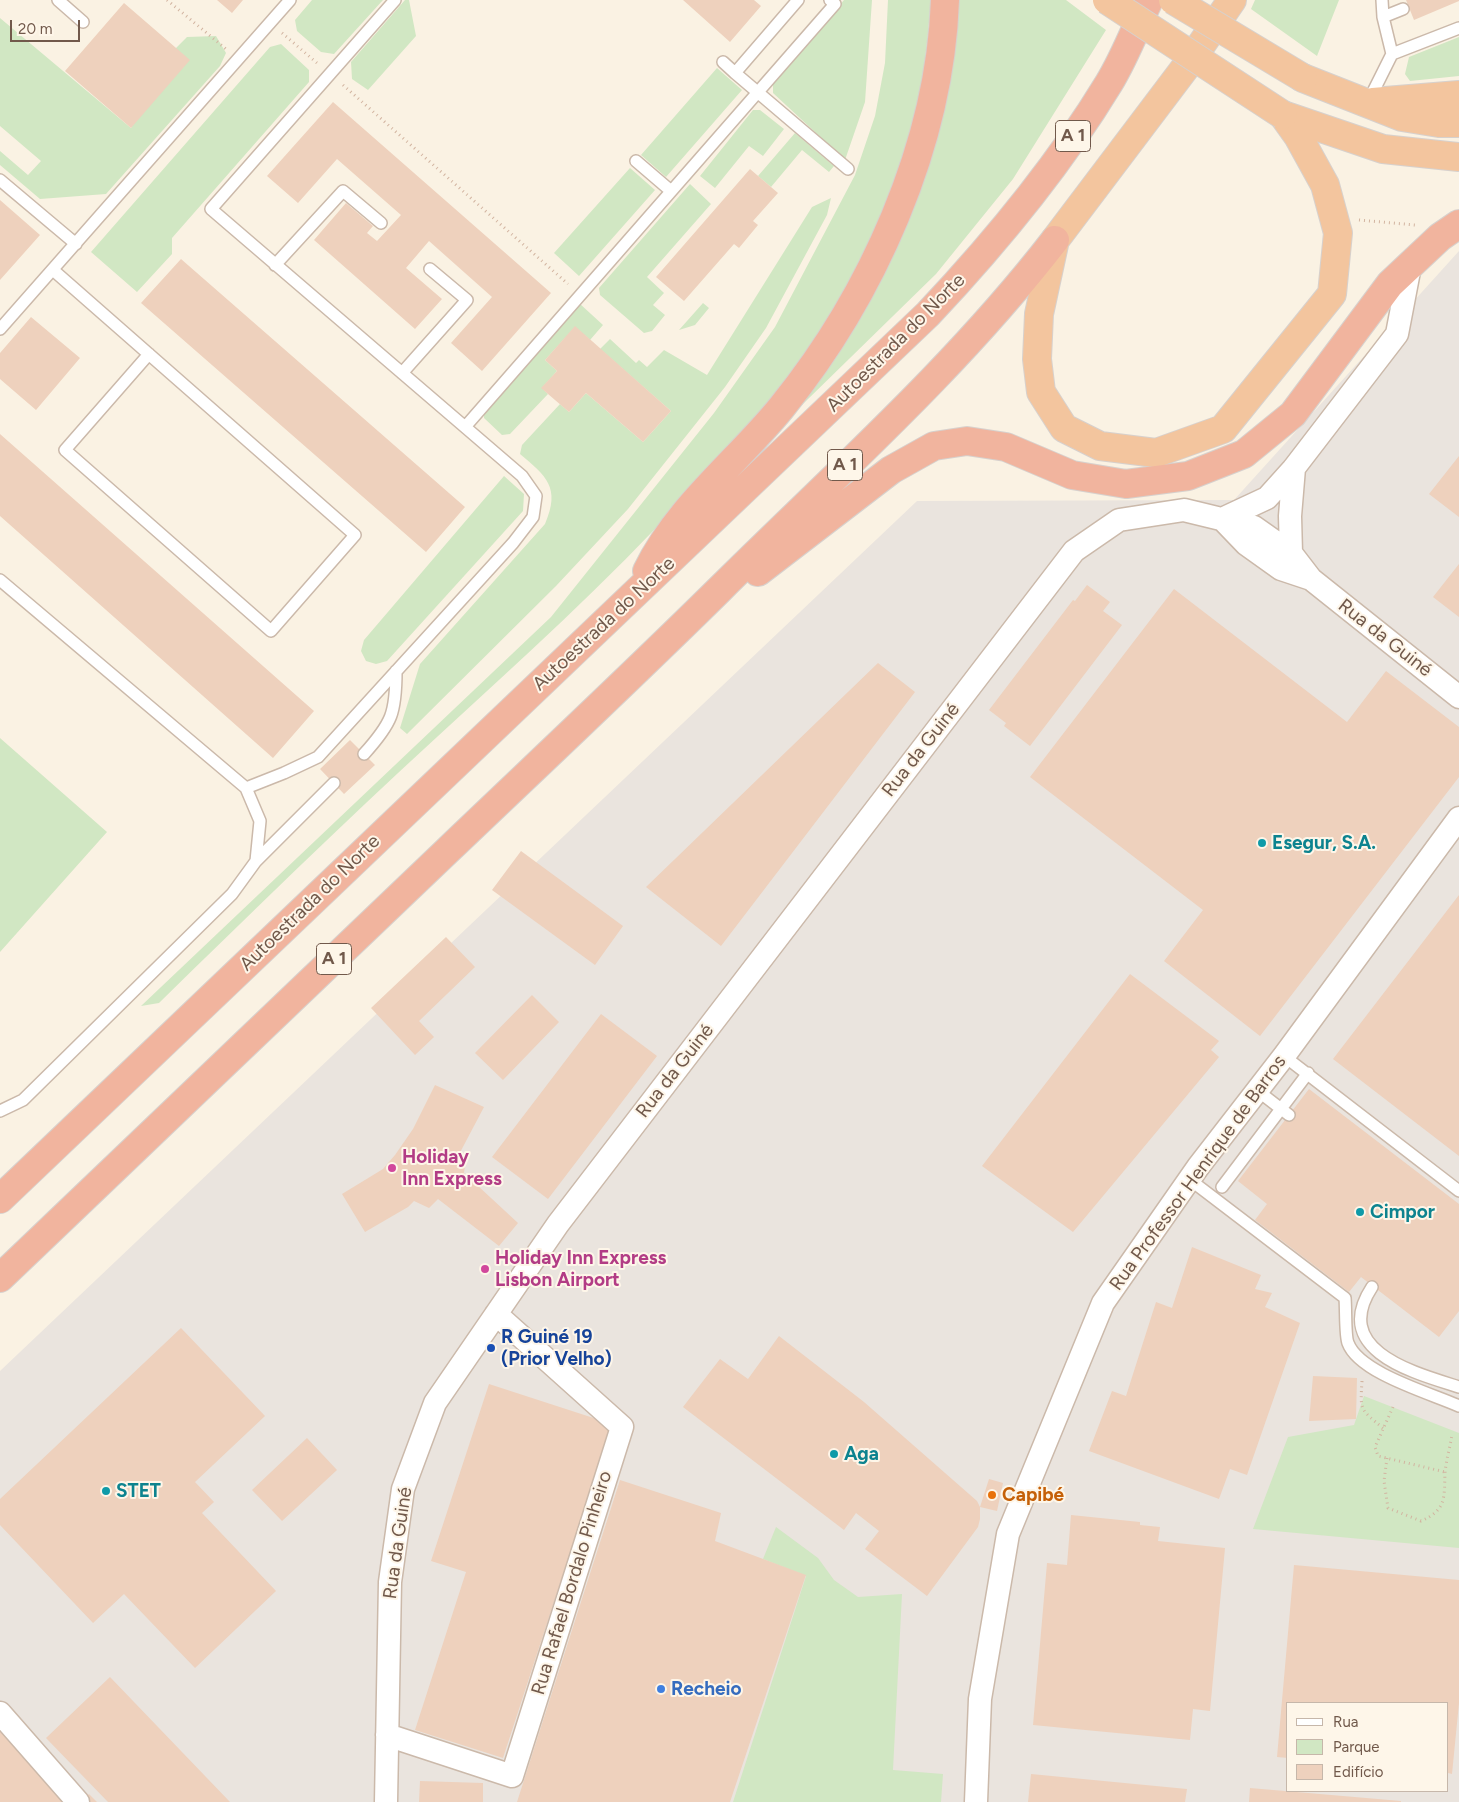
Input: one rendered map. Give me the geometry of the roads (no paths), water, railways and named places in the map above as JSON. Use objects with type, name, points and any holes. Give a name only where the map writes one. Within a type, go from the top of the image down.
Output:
[{"type":"highway","points":[[635,596],[649,566],[667,538],[695,502],[781,408],[822,352],[864,282],[894,219],[928,117],[940,59],[945,0]]},
{"type":"highway","points":[[1107,0],[1283,115],[1383,148],[1459,157]]},
{"type":"highway","name":"Autoestrada do Norte","points":[[0,1199],[883,359],[979,260],[1059,157],[1110,82],[1149,0]]},
{"type":"highway","points":[[1173,0],[1303,78],[1402,116],[1439,123],[1459,123]]},
{"type":"highway","points":[[1232,0],[1188,64],[1055,240],[1039,314],[1036,359],[1041,392],[1064,428],[1100,446],[1156,453],[1223,429],[1332,294],[1338,233],[1325,185],[1298,136],[1283,115]]},
{"type":"highway","points":[[1368,102],[1459,95]]},
{"type":"highway","points":[[669,640],[892,470],[934,446],[967,441],[1006,447],[1072,475],[1126,484],[1188,476],[1244,454],[1293,414],[1390,284],[1450,230]]},
{"type":"highway","name":"A 1","points":[[0,1278],[669,640],[960,354],[1018,289],[1055,240]]},
{"type":"street","points":[[1222,519],[1267,498],[1294,468],[1397,334],[1410,266]]},
{"type":"street","points":[[1290,553],[1290,516],[1294,468]]},
{"type":"street","name":"Rua da Guiné","points":[[386,1802],[390,1582],[403,1489],[435,1403],[558,1224],[1074,551],[1119,520],[1184,510],[1254,527],[1290,553],[1311,579],[1459,697]]},
{"type":"street","name":"Rua da Guiné","points":[[1222,519],[1246,544],[1280,569],[1311,579]]},
{"type":"street","name":"Rua Professor Henrique de Barros","points":[[976,1802],[980,1699],[1008,1534],[1103,1303],[1189,1179],[1258,1091],[1459,818]]},
{"type":"street","name":"Rua Rafael Bordalo Pinheiro","points":[[387,1735],[512,1776],[622,1427],[496,1314]]},
{"type":"street","points":[[0,1713],[78,1802]]},
{"type":"lane","points":[[58,0],[83,22]]},
{"type":"lane","points":[[0,329],[290,0]]},
{"type":"lane","points":[[246,788],[284,774],[318,757],[513,543],[533,517],[536,496],[522,476],[211,210],[395,0]]},
{"type":"lane","points":[[735,73],[798,0]]},
{"type":"lane","points":[[465,427],[835,4],[830,0]]},
{"type":"lane","points":[[1368,102],[1392,54],[1383,18],[1382,0]]},
{"type":"lane","points":[[1383,18],[1403,9]]},
{"type":"lane","points":[[1392,54],[1459,28]]},
{"type":"lane","points":[[723,62],[848,169]]},
{"type":"lane","points":[[636,161],[671,191]]},
{"type":"lane","points":[[0,180],[76,244]]},
{"type":"lane","points":[[275,265],[343,191],[381,222]]},
{"type":"lane","points":[[53,270],[356,535],[271,631],[65,450],[149,354]]},
{"type":"lane","points":[[402,373],[466,300],[430,270]]},
{"type":"lane","points":[[0,580],[246,788],[260,821],[256,861]]},
{"type":"lane","points":[[364,754],[387,728],[396,701],[396,671]]},
{"type":"lane","points":[[0,1111],[23,1100],[232,894],[256,861],[334,783]]},
{"type":"lane","points":[[1284,1056],[1459,1192]]},
{"type":"lane","points":[[1222,1187],[1285,1112],[1308,1074]]},
{"type":"lane","points":[[1258,1091],[1285,1112]]},
{"type":"lane","points":[[1189,1179],[1345,1298],[1347,1342],[1354,1356],[1383,1374],[1459,1406]]},
{"type":"lane","points":[[1372,1288],[1365,1298],[1360,1320],[1368,1344],[1380,1356],[1410,1370],[1459,1387]]},
{"type":"place","name":"Esegur, S.A.","points":[[1262,843]]},
{"type":"place","name":"Holiday Inn Express","points":[[392,1168]]},
{"type":"place","name":"Cimpor","points":[[1360,1212]]},
{"type":"place","name":"Holiday Inn Express Lisbon Airport","points":[[485,1269]]},
{"type":"place","name":"R Guiné 19 (Prior Velho)","points":[[491,1348]]},
{"type":"place","name":"Aga","points":[[834,1454]]},
{"type":"place","name":"STET","points":[[106,1491]]},
{"type":"place","name":"Capibé","points":[[992,1495]]},
{"type":"place","name":"Recheio","points":[[661,1689]]}]
